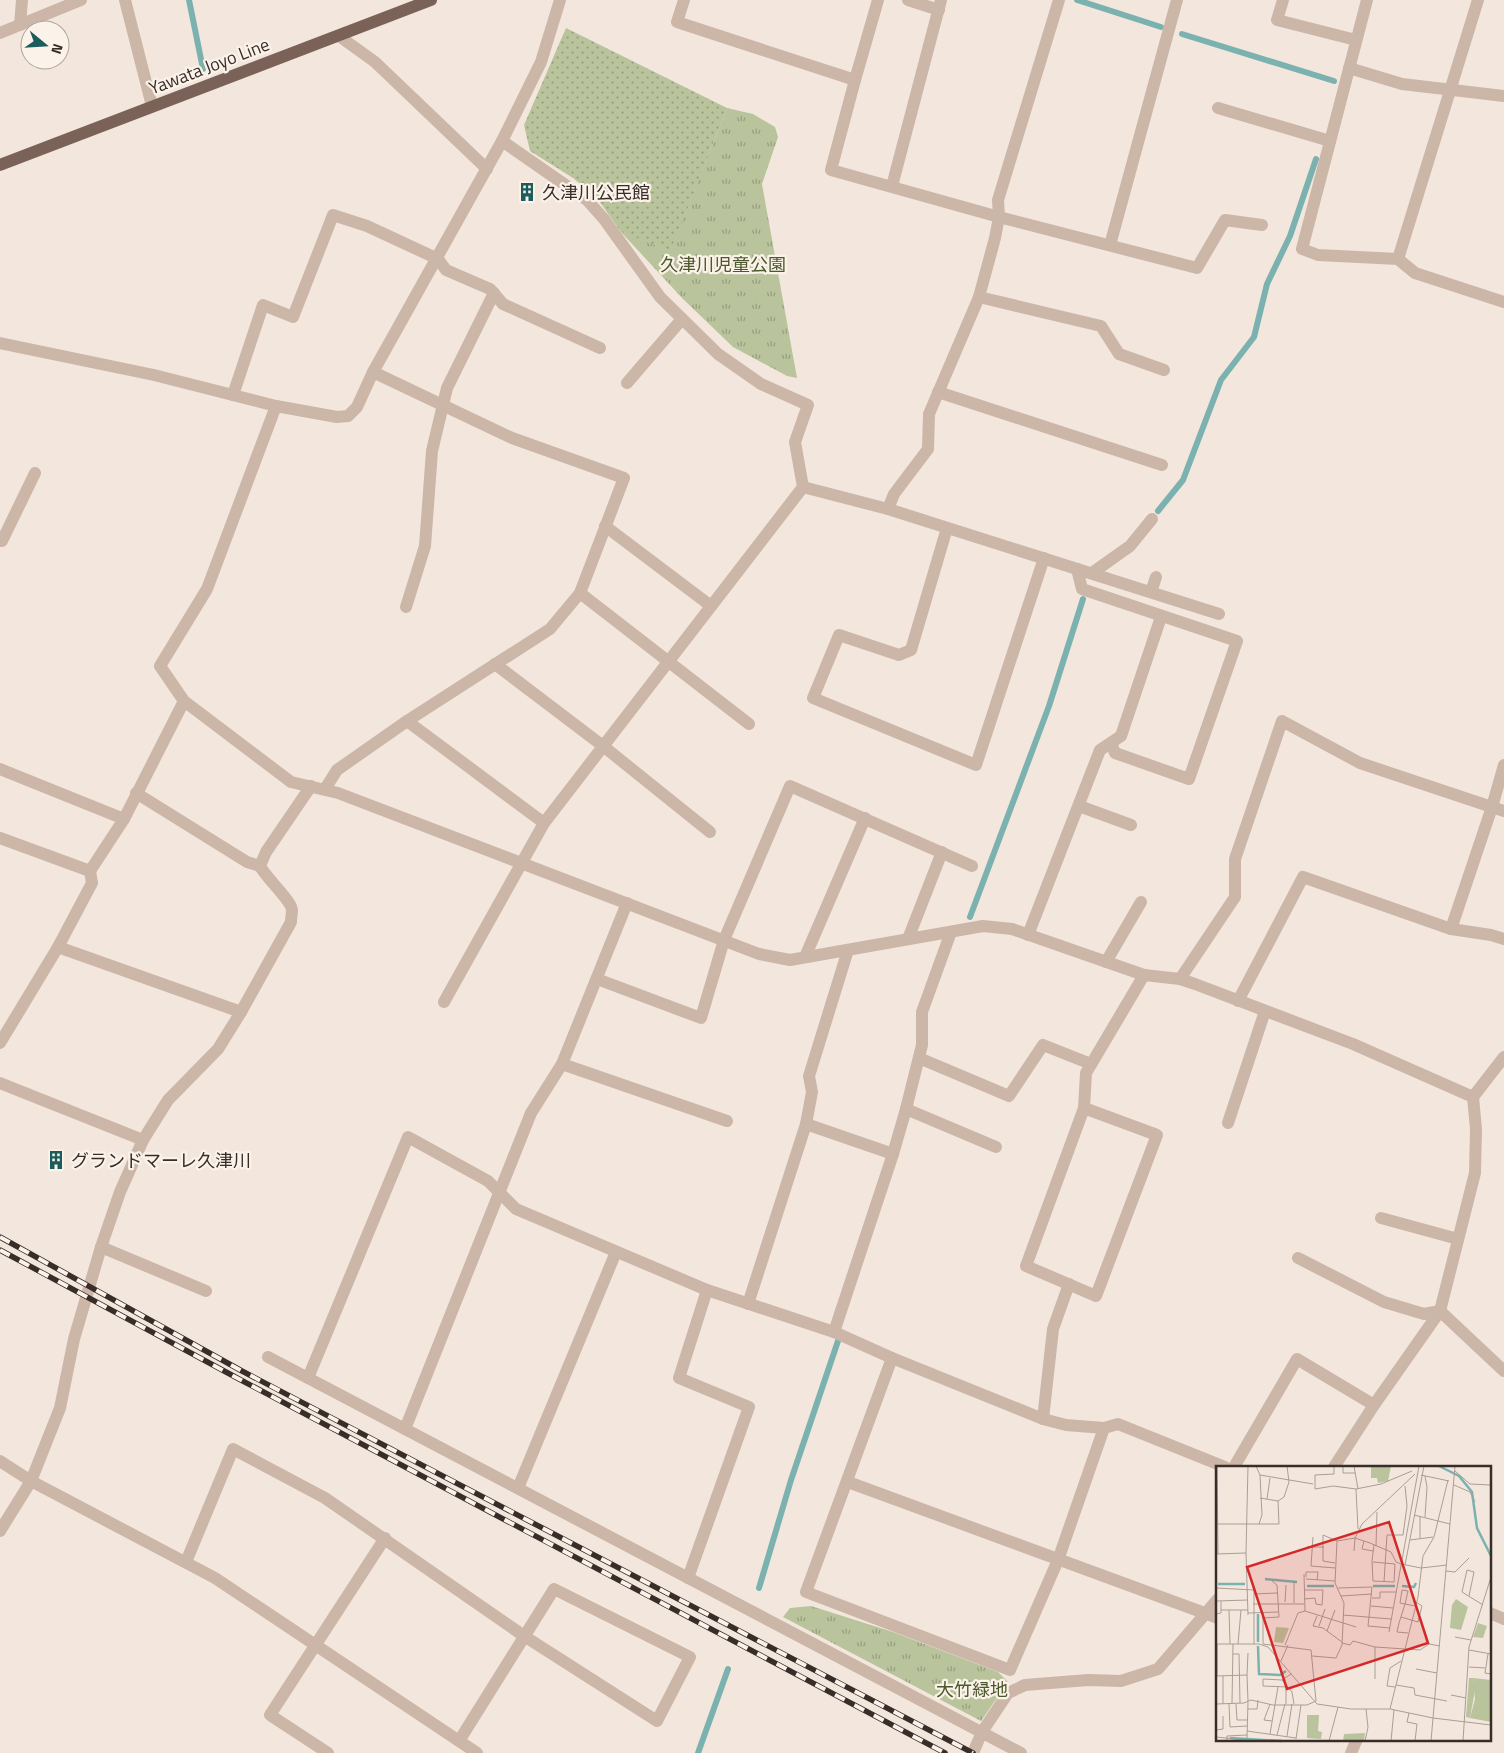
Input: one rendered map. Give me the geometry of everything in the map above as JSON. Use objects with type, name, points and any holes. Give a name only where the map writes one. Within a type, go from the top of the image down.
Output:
[{"type":"main road","name":"Yawata Joyo Line","points":[[0,165],[431,0]]},
{"type":"street","points":[[20,20],[22,0]]},
{"type":"street","points":[[32,20],[81,0]]},
{"type":"street","points":[[125,0],[152,106]]},
{"type":"street","points":[[0,343],[154,375],[276,406],[337,417],[348,416],[357,407],[374,372],[502,141],[541,62],[560,0]]},
{"type":"street","points":[[684,0],[677,22],[855,80]]},
{"type":"street","points":[[878,0],[831,170],[999,217],[1197,268],[1225,220],[1262,224]]},
{"type":"street","points":[[892,186],[940,5],[908,0]]},
{"type":"street","points":[[888,509],[894,494],[928,449],[929,414],[979,297],[996,238],[999,217],[998,200],[1059,0]]},
{"type":"street","points":[[1110,245],[1177,0]]},
{"type":"street","points":[[1283,0],[1277,20],[1356,40]]},
{"type":"street","points":[[1367,0],[1302,249],[1318,255],[1398,259],[1415,273],[1504,302]]},
{"type":"street","points":[[1398,259],[1478,0]]},
{"type":"street","points":[[0,33],[20,25]]},
{"type":"street","points":[[339,36],[375,62],[487,169]]},
{"type":"street","points":[[1349,68],[1402,84],[1504,96]]},
{"type":"street","points":[[1218,108],[1330,141]]},
{"type":"street","points":[[444,1002],[544,823],[803,487],[795,442],[808,405],[761,384],[718,354],[660,296],[604,219],[587,200],[502,141]]},
{"type":"street","points":[[233,395],[263,305],[293,317],[333,215],[367,226],[438,259],[446,270],[490,289],[503,304],[600,348]]},
{"type":"street","points":[[406,607],[426,546],[432,451],[447,388],[494,293]]},
{"type":"street","points":[[979,297],[1100,326],[1118,354],[1164,370]]},
{"type":"street","points":[[627,383],[682,319]]},
{"type":"street","points":[[325,790],[338,770],[407,721],[550,628],[580,593],[624,478],[512,438],[374,372]]},
{"type":"street","points":[[938,392],[1162,465]]},
{"type":"street","points":[[276,406],[207,588],[160,666],[184,701],[292,782],[338,792],[759,954],[790,960],[983,926],[1012,929],[1144,975],[1180,980],[1238,1000],[1353,1044],[1473,1097]]},
{"type":"street","points":[[0,541],[2,541],[35,473]]},
{"type":"street","points":[[803,487],[888,509],[1219,614]]},
{"type":"street","points":[[1092,573],[1130,546],[1152,519]]},
{"type":"street","points":[[605,526],[711,606]]},
{"type":"street","points":[[947,528],[911,650],[899,655],[839,635],[813,698],[976,765],[1044,558]]},
{"type":"street","points":[[1076,569],[1082,589],[1237,641],[1189,779],[1115,753],[1110,743]]},
{"type":"street","points":[[1151,592],[1156,577]]},
{"type":"street","points":[[580,593],[749,724]]},
{"type":"street","points":[[1028,935],[1100,750],[1121,736],[1161,617]]},
{"type":"street","points":[[495,664],[603,746],[710,832]]},
{"type":"street","points":[[0,1043],[58,947],[92,882],[90,871],[124,818],[184,701]]},
{"type":"street","points":[[407,721],[544,823]]},
{"type":"street","points":[[1180,980],[1234,897],[1234,859],[1282,722],[1360,763],[1498,809]]},
{"type":"street","points":[[1451,929],[1498,809],[1504,765]]},
{"type":"street","points":[[0,769],[124,818]]},
{"type":"street","points":[[260,866],[266,852],[310,786]]},
{"type":"street","points":[[597,979],[700,1018],[724,940],[790,786],[972,866]]},
{"type":"street","points":[[0,1531],[31,1481],[60,1408],[74,1340],[102,1247],[120,1192],[143,1140],[168,1100],[218,1049],[241,1012],[291,922],[292,908],[285,897],[265,876],[260,866],[247,862],[136,793]]},
{"type":"street","points":[[1078,806],[1131,825]]},
{"type":"street","points":[[805,957],[865,818]]},
{"type":"street","points":[[0,838],[90,871]]},
{"type":"street","points":[[908,939],[942,852]]},
{"type":"street","points":[[1238,1000],[1303,877],[1451,929],[1491,934],[1504,939]]},
{"type":"street","points":[[1106,962],[1140,902]]},
{"type":"street","points":[[405,1428],[531,1113],[562,1064],[626,903]]},
{"type":"street","points":[[834,1332],[893,1154],[922,1046],[922,1012],[951,932]]},
{"type":"street","points":[[58,947],[241,1012]]},
{"type":"street","points":[[748,1304],[806,1124],[812,1092],[809,1076],[848,950]]},
{"type":"street","points":[[1084,1108],[1157,1135],[1096,1296],[1026,1266],[1084,1108],[1086,1073],[1144,975]]},
{"type":"street","points":[[1228,1123],[1265,1011]]},
{"type":"street","points":[[919,1058],[1009,1096],[1043,1045],[1090,1064]]},
{"type":"street","points":[[1335,1466],[1374,1405],[1440,1311],[1475,1173],[1476,1128],[1473,1097],[1504,1057]]},
{"type":"street","points":[[562,1064],[727,1121]]},
{"type":"street","points":[[0,1083],[143,1140]]},
{"type":"street","points":[[906,1109],[996,1147]]},
{"type":"street","points":[[806,1124],[893,1154]]},
{"type":"street","points":[[308,1378],[408,1137],[488,1181],[516,1209],[707,1290],[834,1332],[892,1358],[1043,1419],[1066,1425],[1104,1428],[1118,1424],[1223,1466]]},
{"type":"street","points":[[1381,1218],[1458,1239]]},
{"type":"street","points":[[102,1247],[206,1291]]},
{"type":"street","points":[[518,1488],[616,1252]]},
{"type":"street","points":[[1298,1258],[1384,1302],[1424,1314],[1440,1311]]},
{"type":"street","points":[[1043,1419],[1053,1329],[1069,1284]]},
{"type":"street","points":[[688,1578],[749,1407],[679,1378],[707,1290]]},
{"type":"street","points":[[1440,1311],[1504,1372]]},
{"type":"street","points":[[268,1357],[1021,1753]]},
{"type":"street","points":[[892,1358],[806,1592],[1010,1670],[1025,1685]]},
{"type":"street","points":[[1235,1466],[1296,1359],[1374,1405]]},
{"type":"street","points":[[1010,1670],[1058,1560],[1104,1428]]},
{"type":"street","points":[[186,1562],[233,1449],[325,1498],[524,1636],[657,1721],[690,1657],[554,1589],[524,1636],[459,1741]]},
{"type":"street","points":[[0,1461],[31,1481],[215,1578],[477,1753]]},
{"type":"street","points":[[848,1482],[1212,1616],[1158,1669],[1121,1680],[1088,1680],[1025,1685],[1008,1693],[982,1732],[973,1753]]},
{"type":"street","points":[[328,1753],[270,1715],[385,1538]]},
{"type":"street","points":[[1492,1614],[1504,1619]]},
{"type":"street","points":[[1351,1753],[1357,1740]]},
{"type":"green space","points":[[566,28],[727,108],[671,252],[621,232],[597,198],[573,178],[530,151],[524,125]]},
{"type":"green space","name":"久津川児童公園","points":[[727,108],[753,114],[775,127],[778,137],[762,184],[797,378],[787,376],[733,347],[683,299],[621,232],[671,251]]},
{"type":"green space","name":"大竹緑地","points":[[811,1606],[893,1632],[998,1672],[1008,1682],[981,1721],[783,1617],[790,1608]]},
{"type":"waterway","points":[[189,0],[203,69]]},
{"type":"waterway","points":[[1077,0],[1161,27]]},
{"type":"waterway","points":[[1182,34],[1334,81]]},
{"type":"waterway","points":[[1158,511],[1183,480],[1221,380],[1254,337],[1267,284],[1290,236],[1316,159]]},
{"type":"waterway","points":[[970,917],[1049,706],[1083,599]]},
{"type":"waterway","points":[[759,1588],[791,1480],[840,1335]]},
{"type":"waterway","points":[[698,1753],[728,1669]]},
{"type":"railway","points":[[0,1237],[242,1371],[973,1753]]},
{"type":"railway","points":[[0,1250],[239,1379],[945,1753]]},
{"type":"place","name":"久津川公民館","points":[[527,192]]},
{"type":"place","name":"グランドマーレ久津川","points":[[56,1160]]}]
